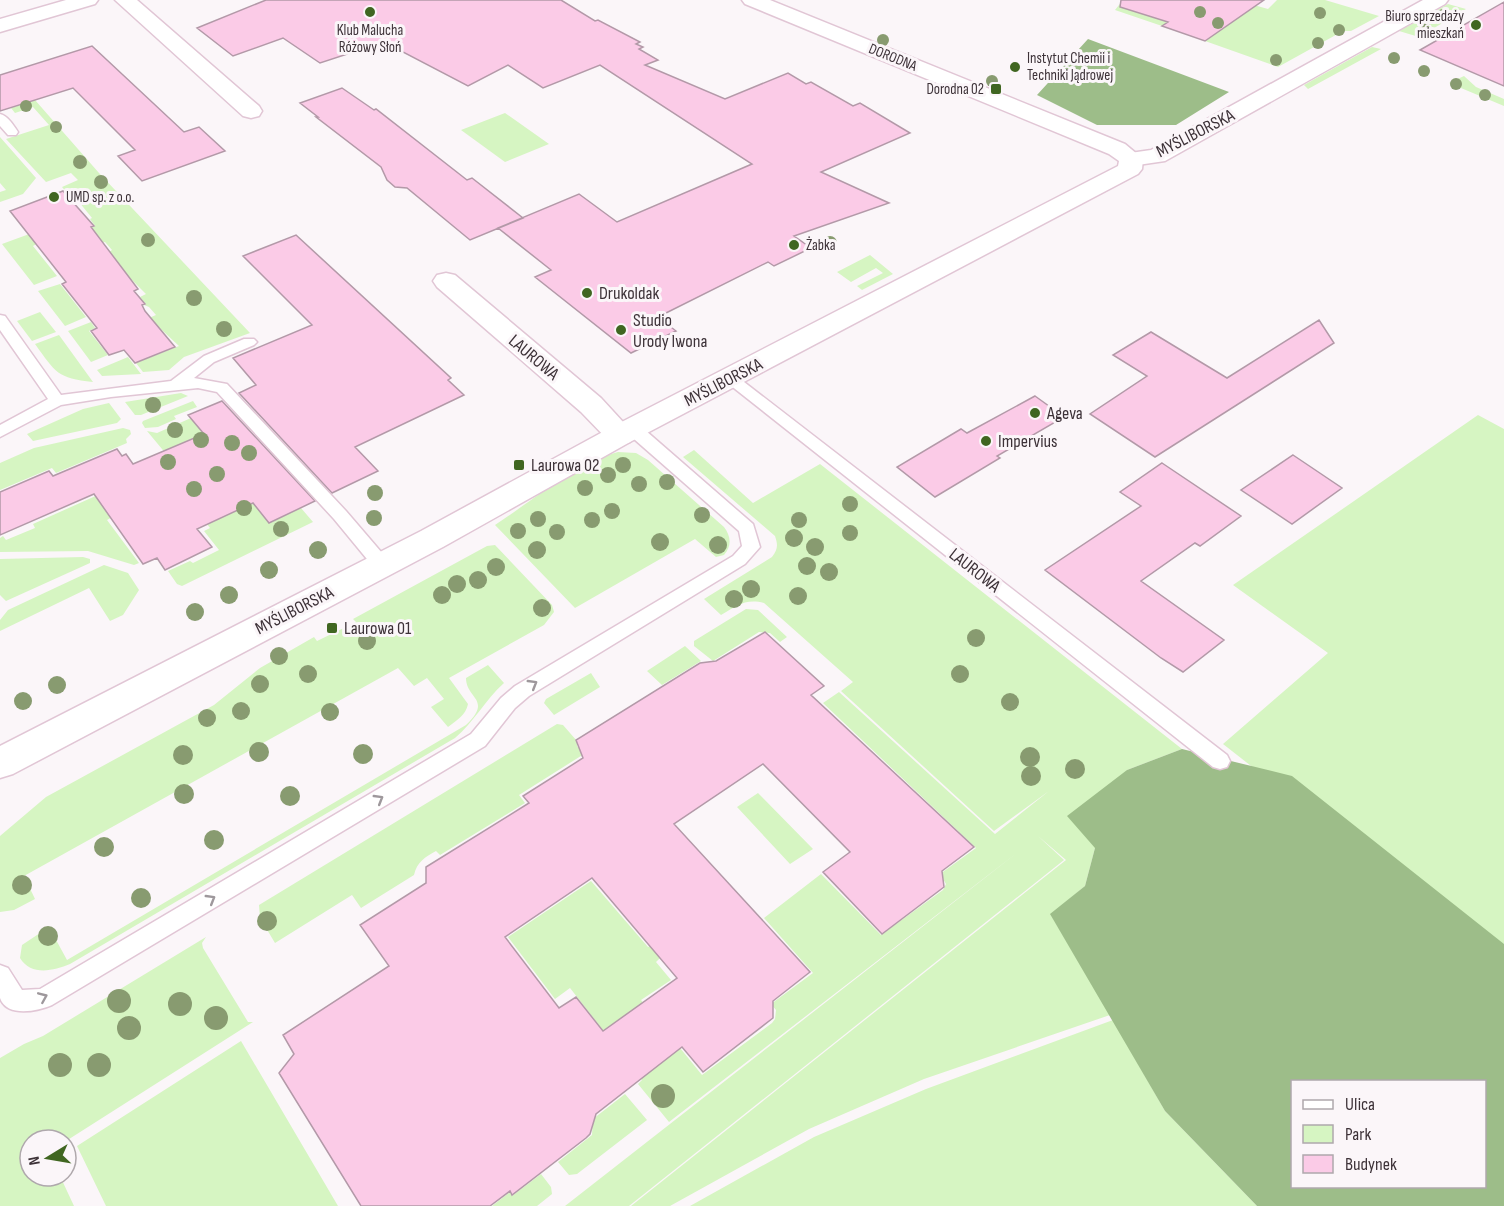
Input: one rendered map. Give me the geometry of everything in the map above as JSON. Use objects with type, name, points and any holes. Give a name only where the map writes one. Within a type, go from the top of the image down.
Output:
[{"type":"street","points":[[0,26],[88,0]]},
{"type":"street","points":[[125,0],[251,111]]},
{"type":"street","name":"DORODNA","points":[[752,0],[1118,149],[1131,159]]},
{"type":"street","name":"MYŚLIBORSKA","points":[[0,763],[382,565],[626,432],[1125,174],[1130,170],[1131,159],[1157,156],[1438,0]]},
{"type":"street","name":"LAUROWA","points":[[446,282],[626,432]]},
{"type":"lane","points":[[0,118],[12,132]]},
{"type":"lane","points":[[0,319],[57,401]]},
{"type":"lane","points":[[176,385],[209,359],[249,342]]},
{"type":"lane","name":"LAUROWA","points":[[730,378],[1220,761]]},
{"type":"lane","points":[[0,432],[57,401],[198,383],[222,388],[340,515],[382,565]]},
{"type":"lane","points":[[0,975],[9,994],[17,1001],[26,1003],[44,998],[478,740],[508,703],[522,691],[739,560],[751,547],[747,528],[626,432]]},
{"type":"green space","points":[[1123,0],[1236,0],[1268,9],[1277,0],[1325,0],[1379,16],[1351,31],[1343,31],[1278,67],[1205,41],[1213,35],[1177,16],[1162,26],[1115,10]]},
{"type":"green space","points":[[1448,4],[1466,9],[1419,37],[1399,31]]},
{"type":"green space","points":[[1088,39],[1229,92],[1176,125],[1097,125],[1037,95]]},
{"type":"green space","points":[[1372,47],[1381,49],[1308,89],[1304,85]]},
{"type":"green space","points":[[1464,76],[1476,87],[1504,99],[1504,106],[1449,83]]},
{"type":"green space","points":[[35,100],[99,173],[250,333],[184,357],[169,370],[143,372],[136,363],[179,346],[149,318],[156,315],[144,305],[146,304],[140,297],[146,294],[132,280],[128,282],[109,252],[112,250],[105,242],[100,243],[89,229],[95,226],[90,219],[92,218],[79,202],[82,200],[75,193],[69,195],[62,187],[78,180],[71,173],[46,182],[6,139],[49,125],[33,107],[15,113],[11,108]]},
{"type":"green space","points":[[505,113],[549,144],[505,162],[461,130]]},
{"type":"green space","points":[[0,137],[36,178],[23,194],[0,202],[0,192],[6,190],[0,183]]},
{"type":"green space","points":[[32,233],[40,242],[33,246],[57,276],[34,285],[2,244]]},
{"type":"green space","points":[[870,255],[893,274],[862,290],[857,286],[883,273],[876,268],[851,282],[837,272]]},
{"type":"green space","points":[[60,284],[86,317],[65,326],[38,291]]},
{"type":"green space","points":[[40,312],[56,332],[32,341],[17,321]]},
{"type":"green space","points":[[91,322],[95,328],[89,331],[108,355],[91,362],[68,331]]},
{"type":"green space","points":[[59,335],[93,382],[64,376],[53,368],[35,344]]},
{"type":"green space","points":[[128,357],[141,374],[102,376],[97,370]]},
{"type":"green space","points":[[181,393],[188,396],[141,415],[135,415],[125,402]]},
{"type":"green space","points":[[193,401],[197,407],[174,416],[176,419],[158,427],[145,428],[142,423],[143,421]]},
{"type":"green space","points":[[109,403],[121,419],[117,423],[33,441],[27,434],[83,409]]},
{"type":"green space","points":[[1478,415],[1504,429],[1504,964],[1223,744],[1328,653],[1233,585]]},
{"type":"green space","points":[[191,418],[202,432],[199,434],[269,523],[301,508],[313,522],[182,586],[177,584],[168,571],[190,561],[193,563],[219,550],[204,531],[210,528],[162,466],[172,461],[147,431],[157,433]]},
{"type":"green space","points":[[123,428],[130,430],[131,434],[126,439],[127,443],[56,473],[52,468],[0,490],[0,463],[34,448]]},
{"type":"green space","points":[[694,450],[753,503],[820,464],[1182,749],[1127,770],[1095,848],[1085,886],[1051,915],[1110,1015],[924,1079],[809,1129],[670,1206],[631,1206],[1066,860],[1038,836],[1064,860],[629,1206],[565,1206],[1018,852],[669,1122],[638,1084],[642,1080],[570,988],[555,999],[508,937],[591,881],[648,947],[654,944],[663,955],[656,962],[671,980],[641,1000],[702,1075],[772,1023],[776,1010],[771,1004],[813,973],[764,918],[821,874],[881,935],[943,890],[946,884],[940,874],[976,848],[823,703],[839,692],[995,834],[1049,791],[994,831],[841,691],[853,682],[764,603],[746,602],[721,615],[704,599],[772,557],[777,544],[775,536],[683,457]]},
{"type":"green space","points":[[618,452],[636,453],[648,460],[724,527],[729,537],[729,545],[724,555],[716,557],[695,539],[575,608],[495,525],[571,473]]},
{"type":"green space","points":[[100,494],[116,515],[107,520],[139,563],[134,565],[88,551],[0,552],[0,538],[3,536],[6,540],[35,528],[33,524]]},
{"type":"green space","points":[[495,545],[552,605],[554,612],[544,625],[449,678],[468,704],[458,720],[448,727],[431,707],[444,699],[427,678],[414,686],[398,668],[24,876],[35,899],[14,910],[0,912],[0,836],[46,797],[214,705],[260,668],[314,637],[317,641],[356,622],[353,619],[487,546]]},
{"type":"green space","points":[[83,557],[90,559],[90,563],[6,601],[0,595],[0,559]]},
{"type":"green space","points":[[104,565],[128,573],[139,590],[123,615],[110,621],[89,588],[0,631],[0,620],[8,610]]},
{"type":"green space","points":[[746,609],[758,610],[787,637],[780,642],[770,633],[759,632],[713,661],[694,646],[694,641]]},
{"type":"green space","points":[[685,646],[701,661],[662,685],[647,671]]},
{"type":"green space","points":[[488,665],[504,683],[455,738],[70,964],[57,969],[36,970],[30,968],[20,958],[22,945],[49,927],[67,960],[466,725],[474,716],[478,704],[467,685],[466,678]]},
{"type":"green space","points":[[591,673],[600,687],[554,715],[544,703],[546,699]]},
{"type":"green space","points":[[557,724],[563,725],[577,741],[577,746],[584,754],[519,795],[525,803],[440,855],[436,851],[428,855],[419,863],[414,875],[361,908],[352,895],[275,943],[260,918],[259,905]]},
{"type":"green space","points":[[1182,749],[1292,776],[1504,944],[1504,1206],[1257,1206],[1165,1111],[1050,914],[1085,886],[1095,848],[1067,816],[1127,770]]},
{"type":"green space","points":[[758,793],[813,849],[790,864],[737,807]]},
{"type":"green space","points":[[206,937],[202,943],[203,948],[248,1022],[253,1022],[78,1133],[78,1128],[18,1128],[18,1188],[66,1188],[74,1206],[0,1206],[0,1058],[43,1036]]},
{"type":"green space","points":[[1113,1020],[1165,1111],[1257,1206],[690,1206],[814,1137],[926,1089]]},
{"type":"green space","points":[[241,1041],[338,1206],[106,1206],[78,1145]]},
{"type":"green space","points":[[625,1094],[647,1120],[577,1174],[569,1175],[558,1162],[592,1135],[593,1119]]},
{"type":"green space","points":[[541,1174],[551,1187],[552,1194],[537,1206],[492,1206],[510,1192],[512,1196]]},
{"type":"building","points":[[266,0],[561,0],[595,21],[598,20],[640,42],[636,44],[643,47],[639,49],[658,60],[645,65],[725,99],[788,73],[806,84],[811,82],[853,106],[860,103],[910,133],[821,172],[889,203],[794,236],[811,248],[774,266],[768,262],[658,317],[676,331],[631,353],[535,277],[551,270],[498,228],[579,194],[617,222],[752,164],[600,65],[543,88],[508,65],[468,86],[384,42],[320,63],[283,38],[233,56],[197,28]]},
{"type":"building","points":[[1121,0],[1264,0],[1205,41],[1162,26],[1168,22],[1120,7]]},
{"type":"building","points":[[1504,2],[1504,86],[1420,50]]},
{"type":"building","points":[[92,46],[184,132],[199,127],[225,151],[142,181],[118,156],[135,150],[73,88],[0,111],[0,75]]},
{"type":"building","points":[[342,88],[374,110],[376,109],[467,180],[472,178],[523,218],[470,240],[407,188],[395,187],[387,180],[381,167],[300,103]]},
{"type":"building","points":[[63,191],[94,226],[91,227],[138,289],[134,291],[145,304],[142,305],[145,311],[175,347],[135,363],[124,350],[109,355],[91,331],[97,328],[62,284],[66,282],[10,211]]},
{"type":"building","points":[[296,235],[451,378],[448,380],[464,395],[355,447],[378,471],[332,493],[239,393],[256,385],[233,358],[312,325],[243,256]]},
{"type":"building","points":[[1319,320],[1334,343],[1155,457],[1090,414],[1147,376],[1113,355],[1151,332],[1227,378]]},
{"type":"building","points":[[1035,396],[1064,417],[997,456],[1000,458],[935,497],[897,467],[961,429],[967,433]]},
{"type":"building","points":[[222,401],[315,501],[269,523],[253,503],[197,529],[212,547],[165,570],[157,558],[143,564],[94,494],[0,535],[0,492],[49,471],[53,476],[117,449],[122,456],[126,454],[133,464],[204,434],[188,415]]},
{"type":"building","points":[[1293,455],[1342,488],[1292,524],[1241,490]]},
{"type":"building","points":[[1162,463],[1241,516],[1200,546],[1195,543],[1141,581],[1224,640],[1183,672],[1161,658],[1045,570],[1141,506],[1120,492]]},
{"type":"building","points":[[765,632],[824,686],[811,695],[974,847],[942,871],[944,887],[882,934],[823,872],[850,852],[763,764],[674,824],[810,972],[773,1001],[773,1018],[703,1072],[682,1047],[596,1114],[590,1134],[586,1138],[512,1195],[510,1191],[490,1206],[361,1206],[279,1073],[294,1054],[283,1035],[389,966],[360,925],[426,883],[426,867],[529,803],[523,796],[583,758],[576,740],[700,663],[716,661]],"holes":[[[592,878],[677,978],[603,1031],[576,997],[559,1008],[505,937]]]},
{"type":"place","name":"Klub Malucha Różowy Słoń","points":[[370,12]]},
{"type":"place","name":"Biuro sprzedaży mieszkań","points":[[1476,25]]},
{"type":"place","name":"Instytut Chemii i Techniki Jądrowej","points":[[1015,67]]},
{"type":"place","name":"Dorodna 02","points":[[996,89]]},
{"type":"place","name":"UMD sp. z o.o.","points":[[54,197]]},
{"type":"place","name":"Żabka","points":[[794,245]]},
{"type":"place","name":"Drukoldak","points":[[587,293]]},
{"type":"place","name":"Studio Urody Iwona","points":[[621,330]]},
{"type":"place","name":"Ageva","points":[[1035,413]]},
{"type":"place","name":"Impervius","points":[[986,441]]},
{"type":"place","name":"Laurowa 02","points":[[519,465]]},
{"type":"place","name":"Laurowa 01","points":[[332,628]]}]
